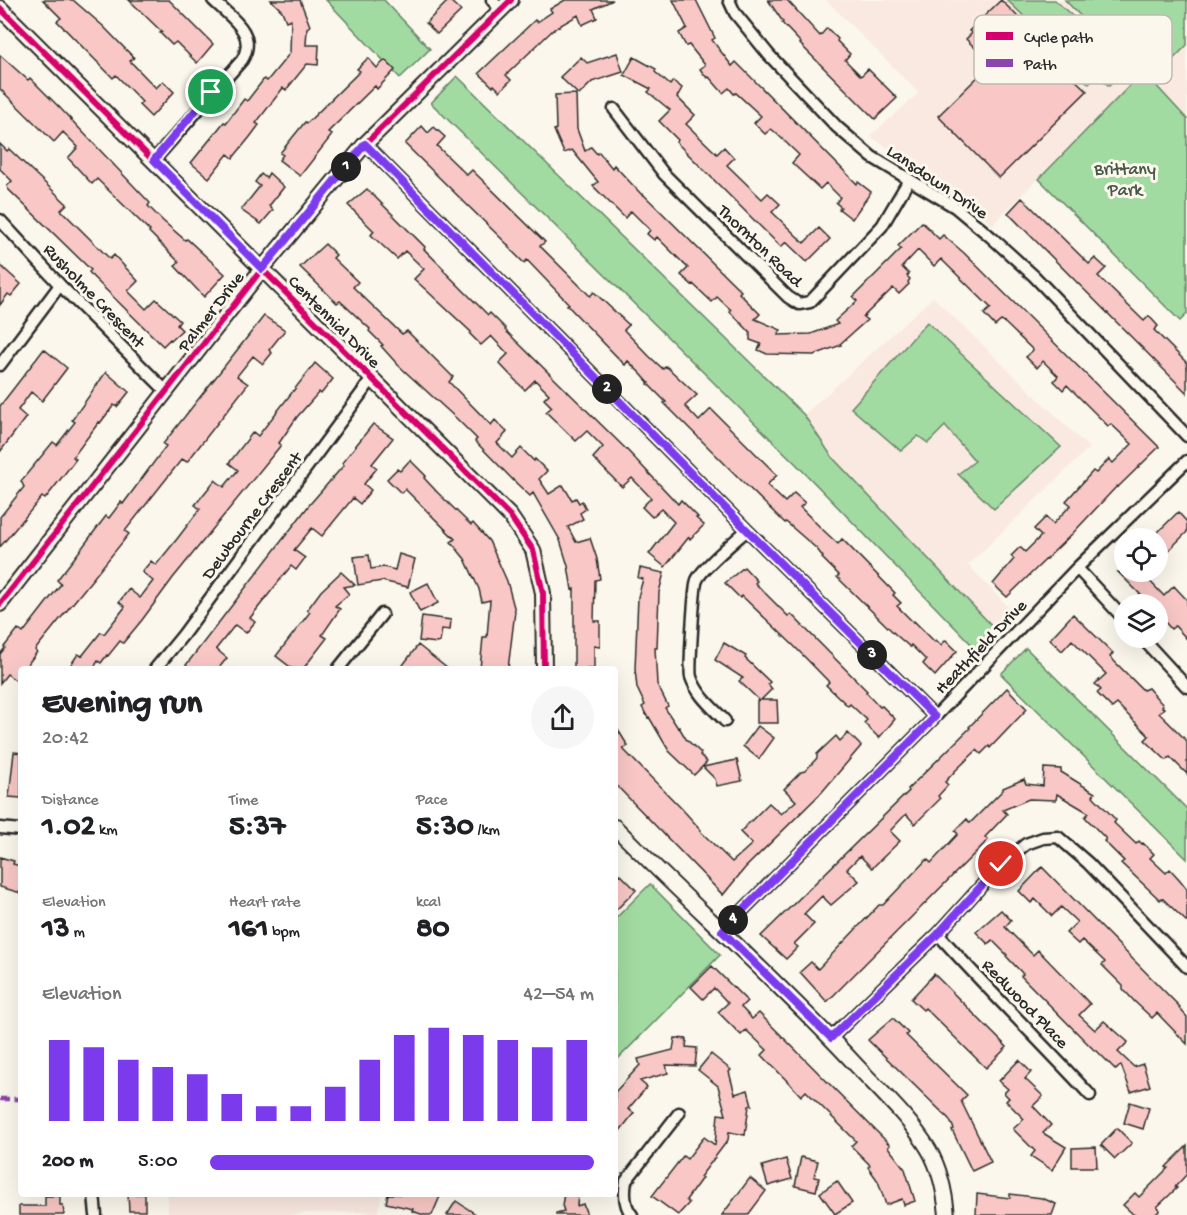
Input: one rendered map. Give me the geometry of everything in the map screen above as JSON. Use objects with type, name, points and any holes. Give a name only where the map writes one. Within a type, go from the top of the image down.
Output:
[{"type":"street","points":[[154,160],[242,60],[248,49],[248,40],[243,30],[213,0]]},
{"type":"street","name":"Lansdown Drive","points":[[729,0],[735,13],[769,55],[837,127],[872,156],[955,207],[1034,276],[1187,436]]},
{"type":"street","name":"Palmer Drive","points":[[0,604],[262,269],[365,144],[501,3]]},
{"type":"street","name":"Centennial Drive","points":[[0,8],[510,516],[532,550],[543,593],[544,666]]},
{"type":"street","name":"Thornton Road","points":[[614,109],[664,174],[788,297],[800,304],[810,302],[882,226],[909,180]]},
{"type":"street","points":[[365,144],[935,717]]},
{"type":"street","name":"Rusholme Crescent","points":[[0,220],[60,285],[167,392]]},
{"type":"street","points":[[0,365],[60,285]]},
{"type":"street","name":"Dewbourne Crescent","points":[[157,666],[372,379]]},
{"type":"street","name":"Heathfield Drive","points":[[722,931],[935,717],[1077,568],[1187,461]]},
{"type":"street","points":[[725,720],[699,694],[690,675],[694,603],[697,580],[718,556],[747,530]]},
{"type":"street","points":[[1077,568],[1114,608]]},
{"type":"street","points":[[340,666],[382,614]]},
{"type":"street","points":[[1151,648],[1187,687]]},
{"type":"street","points":[[0,828],[18,830]]},
{"type":"street","points":[[618,830],[831,1038],[913,1126],[938,1169],[946,1196],[947,1215]]},
{"type":"street","points":[[831,1038],[938,934],[1001,864],[1026,844],[1058,837],[1088,863],[1187,967]]},
{"type":"street","name":"Redwood Place","points":[[938,934],[1090,1095]]},
{"type":"street","points":[[632,1215],[624,1195],[626,1181],[679,1113]]},
{"type":"street","points":[[94,1197],[96,1215]]},
{"type":"shaded area","points":[[826,0],[1065,0],[1080,15],[974,15],[974,84],[1131,84],[992,225],[967,200],[925,170],[870,136],[919,93]]},
{"type":"shaded area","points":[[1187,45],[1187,119],[1154,84],[1172,84],[1172,60]]},
{"type":"shaded area","points":[[933,297],[1089,448],[968,565],[1012,611],[994,628],[832,457],[804,415]]},
{"type":"shaded area","points":[[168,1197],[381,1197],[377,1215],[365,1212],[296,1215],[168,1215]]},
{"type":"green space","points":[[326,0],[384,0],[430,49],[400,78]]},
{"type":"green space","points":[[1007,0],[1055,0],[1071,15],[1023,15]]},
{"type":"green space","name":"Brittany Park","points":[[1065,0],[1187,0],[1187,45],[1172,60],[1172,15],[1080,15]]},
{"type":"green space","points":[[457,76],[804,415],[832,457],[994,628],[975,648],[796,464],[431,103]]},
{"type":"green space","name":"Brittany Park","points":[[1131,84],[1155,84],[1187,119],[1187,314],[1180,321],[1039,179]]},
{"type":"green space","points":[[927,322],[1061,447],[994,509],[958,474],[975,461],[945,426],[928,443],[918,436],[901,451],[851,408]]},
{"type":"green space","points":[[1026,648],[1187,809],[1187,859],[1001,674]]},
{"type":"green space","points":[[650,884],[720,955],[618,1059],[618,916]]},
{"type":"building","points":[[43,0],[73,0],[103,26],[134,58],[130,61],[156,88],[163,81],[174,92],[151,117],[139,105],[142,102],[116,75],[113,78],[57,21],[61,18]]},
{"type":"building","points":[[129,0],[169,0],[213,44],[197,63],[176,42],[172,45]]},
{"type":"building","points":[[271,0],[300,0],[310,26],[307,28],[306,45],[319,45],[318,65],[307,64],[286,90],[283,88],[256,123],[259,125],[233,158],[228,154],[209,178],[191,163],[244,99],[247,101],[264,79],[267,81],[290,53],[291,19],[286,21],[282,11]]},
{"type":"building","points":[[449,0],[461,11],[437,34],[426,23]]},
{"type":"building","points":[[565,0],[613,0],[593,9],[597,18],[582,25],[578,15],[554,29],[506,75],[511,80],[500,91],[494,85],[493,87],[479,73],[535,20],[537,22],[552,12],[550,9]]},
{"type":"building","points":[[673,0],[696,0],[715,38],[712,40],[732,66],[736,62],[857,184],[858,182],[871,192],[852,219],[839,209],[841,207],[836,203],[840,197],[826,183],[820,189],[792,163],[799,155],[771,129],[765,134],[754,123],[761,116],[729,88],[723,93],[709,77],[707,78],[700,69],[705,65],[689,45],[686,46],[679,33],[687,28]]},
{"type":"building","points":[[768,0],[787,0],[820,36],[827,28],[850,54],[845,60],[861,76],[868,69],[897,98],[875,119],[800,44],[782,23]]},
{"type":"building","points":[[1001,0],[1016,15],[986,15]]},
{"type":"building","points":[[974,26],[974,47],[966,39],[972,33],[969,31]]},
{"type":"building","points":[[617,53],[623,72],[592,82],[579,95],[560,77],[581,57],[587,63]]},
{"type":"building","points":[[0,55],[28,80],[30,78],[60,108],[150,203],[148,206],[163,221],[185,240],[187,239],[225,274],[204,297],[175,266],[179,262],[150,231],[97,179],[92,184],[68,158],[78,147],[63,132],[54,142],[0,89]]},
{"type":"building","points":[[634,57],[656,69],[655,72],[670,85],[673,81],[682,88],[677,97],[695,115],[686,124],[717,154],[724,147],[734,158],[727,165],[762,199],[768,193],[780,204],[772,212],[804,243],[819,228],[830,239],[807,262],[786,242],[781,247],[676,142],[678,140],[659,121],[670,110],[648,92],[651,89],[624,75]]},
{"type":"building","points":[[368,58],[377,68],[385,60],[395,70],[377,89],[375,86],[328,132],[332,135],[300,176],[279,160],[283,155],[280,153],[305,122],[307,123],[360,71],[357,69]]},
{"type":"building","points":[[974,81],[974,84],[1080,84],[1087,91],[999,178],[938,116]]},
{"type":"building","points":[[576,94],[577,129],[585,151],[591,147],[597,154],[599,152],[612,168],[614,165],[741,291],[739,293],[760,314],[755,319],[781,330],[778,335],[811,334],[838,324],[835,321],[857,301],[853,297],[901,249],[898,246],[922,222],[939,239],[943,235],[964,253],[1159,447],[1007,597],[993,584],[1014,559],[1011,556],[1020,547],[1025,552],[1041,536],[1034,529],[1046,517],[1053,524],[1071,505],[1066,501],[1093,471],[1096,473],[1109,459],[1113,463],[1132,444],[1111,424],[1108,426],[1067,385],[1063,390],[1054,381],[1058,376],[1043,361],[1037,368],[1026,357],[1033,350],[1005,323],[1001,321],[995,326],[984,314],[991,308],[941,259],[934,266],[918,250],[902,267],[909,274],[907,276],[910,279],[909,284],[899,294],[893,288],[863,317],[867,320],[841,345],[814,355],[767,354],[758,350],[761,344],[750,340],[750,332],[730,312],[731,310],[717,297],[712,302],[681,275],[688,268],[657,237],[654,240],[647,234],[650,230],[631,211],[625,218],[593,186],[598,182],[572,150],[564,153],[554,130],[556,129],[555,95]]},
{"type":"building","points":[[422,126],[428,133],[434,127],[445,137],[437,146],[467,175],[472,170],[545,242],[540,246],[590,296],[594,292],[629,325],[624,330],[649,356],[663,369],[666,366],[697,395],[685,406],[699,421],[711,409],[777,475],[767,485],[785,502],[794,493],[805,503],[800,507],[822,529],[838,544],[842,539],[895,593],[893,595],[901,603],[897,606],[913,622],[935,642],[936,640],[941,645],[946,640],[957,651],[935,676],[923,664],[926,660],[911,645],[910,647],[895,634],[837,577],[839,575],[822,558],[817,549],[785,523],[743,482],[664,403],[666,402],[628,361],[625,365],[527,260],[524,263],[405,144]]},
{"type":"building","points":[[0,144],[7,151],[9,149],[67,204],[61,210],[110,259],[114,255],[138,281],[128,291],[146,309],[156,299],[180,321],[177,325],[182,330],[163,346],[93,277],[89,272],[91,270],[8,189],[7,186],[12,181],[0,169]]},
{"type":"building","points":[[269,173],[284,187],[269,206],[273,210],[261,224],[241,210],[260,186],[255,182],[261,174],[266,178]]},
{"type":"building","points":[[367,189],[425,247],[424,249],[443,270],[488,315],[490,313],[678,504],[681,500],[698,517],[696,518],[704,525],[690,539],[689,537],[665,567],[649,554],[674,522],[661,509],[652,517],[642,507],[651,498],[632,478],[622,487],[593,458],[603,447],[587,431],[576,441],[546,412],[552,407],[544,399],[549,394],[535,380],[525,390],[499,363],[508,354],[491,336],[481,345],[470,334],[471,332],[414,279],[424,269],[405,251],[397,259],[371,235],[374,231],[348,205]]},
{"type":"building","points":[[1022,198],[1089,264],[1095,258],[1106,268],[1098,276],[1144,321],[1149,316],[1158,326],[1154,330],[1187,363],[1187,393],[1008,213]]},
{"type":"building","points":[[325,244],[336,255],[333,258],[358,282],[353,287],[402,334],[407,331],[453,377],[449,382],[491,425],[495,420],[507,432],[497,443],[512,458],[521,448],[547,471],[539,479],[549,494],[563,485],[572,500],[576,498],[579,503],[582,501],[586,509],[580,513],[583,519],[568,527],[576,542],[590,538],[597,559],[600,579],[595,580],[594,621],[600,621],[600,647],[594,646],[594,666],[574,666],[574,589],[572,590],[560,540],[533,493],[530,496],[514,481],[457,419],[398,365],[369,331],[370,329],[340,301],[337,303],[300,267]]},
{"type":"building","points":[[0,265],[21,284],[11,296],[8,294],[0,305]]},
{"type":"building","points":[[264,316],[285,330],[269,350],[272,353],[263,364],[253,356],[237,376],[248,384],[187,462],[182,459],[125,531],[129,534],[35,650],[37,652],[26,666],[18,666],[18,676],[15,680],[7,674],[0,683],[0,654],[4,647],[18,629],[23,633],[61,584],[57,580],[106,516],[109,518],[121,502],[123,504],[166,446],[163,444]]},
{"type":"building","points":[[44,349],[67,368],[42,401],[31,392],[18,410],[26,417],[0,452],[0,406]]},
{"type":"building","points":[[315,363],[333,379],[297,417],[279,443],[281,445],[123,643],[120,641],[101,663],[98,661],[95,666],[70,666],[78,654],[82,656],[101,632],[104,634],[125,607],[119,602],[129,589],[140,598],[153,581],[142,572],[151,561],[156,565],[177,539],[200,509],[195,505],[215,480],[224,487],[238,470],[229,463],[253,432],[258,436]]},
{"type":"building","points":[[106,372],[129,392],[117,407],[114,405],[99,422],[73,457],[76,459],[45,499],[42,497],[0,547],[0,517],[24,487],[21,481],[53,442],[57,445],[75,422],[72,420]]},
{"type":"building","points":[[373,424],[393,438],[372,464],[377,468],[364,484],[371,490],[360,504],[353,498],[322,536],[312,528],[294,550],[305,558],[296,570],[291,566],[250,618],[255,622],[246,633],[235,625],[216,649],[227,658],[220,666],[185,666],[310,504],[344,465],[342,463]]},
{"type":"building","points":[[410,460],[426,476],[424,478],[438,493],[471,525],[473,523],[489,541],[507,581],[515,611],[508,666],[480,666],[483,637],[487,637],[490,600],[482,602],[479,589],[465,559],[451,542],[455,539],[405,489],[401,493],[387,479],[397,469],[400,471]]},
{"type":"building","points":[[1178,512],[1187,522],[1187,532],[1168,551],[1168,528],[1162,528]]},
{"type":"building","points":[[399,554],[415,559],[408,587],[382,581],[358,585],[354,557],[369,555],[371,569],[384,567],[395,570]]},
{"type":"building","points":[[744,567],[757,581],[755,583],[788,616],[791,614],[880,707],[882,706],[895,719],[879,738],[864,723],[867,720],[826,685],[829,682],[793,645],[742,596],[740,598],[725,583]]},
{"type":"building","points":[[640,568],[664,573],[659,592],[657,648],[655,648],[657,684],[668,706],[665,708],[686,739],[707,762],[694,775],[669,751],[642,707],[645,705],[637,688],[635,669],[638,597],[643,579],[638,578]]},
{"type":"building","points":[[341,572],[355,585],[343,587],[349,594],[335,606],[340,609],[322,635],[327,638],[305,666],[289,666],[276,656],[310,612],[307,610],[321,591]]},
{"type":"building","points":[[1128,582],[1151,582],[1162,594],[1140,594]]},
{"type":"building","points":[[428,583],[438,603],[420,612],[410,592]]},
{"type":"building","points":[[1174,586],[1187,600],[1187,639],[1175,626],[1171,629],[1168,626],[1168,594],[1166,594]]},
{"type":"building","points":[[1073,614],[1113,653],[1110,657],[1143,690],[1148,688],[1163,705],[1164,708],[1159,713],[1187,741],[1187,774],[1170,757],[1166,760],[1145,740],[1149,736],[1117,704],[1112,708],[1097,693],[1101,690],[1095,684],[1106,674],[1072,640],[1062,651],[1050,639]]},
{"type":"building","points":[[422,616],[451,620],[450,630],[442,629],[440,642],[419,641]]},
{"type":"building","points":[[724,643],[746,656],[745,658],[770,682],[768,684],[772,689],[761,700],[777,700],[778,723],[757,723],[757,701],[759,700],[739,681],[743,678],[715,660]]},
{"type":"building","points":[[418,645],[444,666],[402,666]]},
{"type":"building","points":[[1007,688],[1027,709],[990,748],[989,746],[981,754],[977,750],[956,770],[945,782],[948,785],[938,796],[940,799],[915,824],[906,814],[890,831],[900,841],[872,868],[860,856],[847,869],[859,881],[831,905],[822,896],[804,914],[814,924],[794,944],[798,947],[786,959],[761,936],[909,791],[908,789]]},
{"type":"building","points":[[758,726],[774,738],[759,759],[743,746]]},
{"type":"building","points":[[618,730],[628,746],[623,749],[732,862],[752,844],[740,832],[769,803],[781,814],[796,801],[784,789],[801,772],[805,771],[817,758],[817,754],[836,736],[840,741],[848,733],[861,746],[822,792],[745,868],[723,895],[618,787]]},
{"type":"building","points":[[14,752],[18,753],[18,798],[9,797]]},
{"type":"building","points":[[737,760],[742,781],[717,786],[715,779],[703,767]]},
{"type":"building","points":[[1044,768],[1061,769],[1061,772],[1095,793],[1093,796],[1116,820],[1114,823],[1136,844],[1139,841],[1143,843],[1154,854],[1150,858],[1166,873],[1170,869],[1187,889],[1187,922],[1121,863],[1124,861],[1085,817],[1089,813],[1057,794],[1056,800],[1029,799],[1003,810],[1007,814],[985,837],[988,840],[827,1002],[800,972],[811,962],[818,969],[927,859],[931,863],[958,834],[955,831],[967,819],[970,823],[1003,788],[1024,779],[1026,784],[1043,786]]},
{"type":"building","points":[[0,857],[14,861],[13,864],[18,865],[18,892],[0,887]]},
{"type":"building","points":[[1042,867],[1180,1007],[1187,1017],[1187,1044],[1157,1013],[1152,1018],[1134,1001],[1102,965],[1105,962],[1082,940],[1078,944],[1066,933],[1077,922],[1061,907],[1052,916],[1035,899],[1031,903],[1019,891]]},
{"type":"building","points":[[620,874],[636,890],[618,908],[618,876]]},
{"type":"building","points":[[1001,910],[1011,920],[1005,927],[1033,955],[1038,950],[1090,1004],[1079,1015],[1095,1030],[1104,1021],[1128,1042],[1118,1052],[1134,1067],[1143,1064],[1150,1086],[1131,1092],[1121,1065],[1116,1070],[1095,1051],[1021,976],[1023,974],[992,940],[988,944],[976,932]]},
{"type":"building","points":[[712,966],[747,1001],[741,1007],[752,1019],[759,1013],[890,1145],[888,1147],[905,1169],[915,1201],[904,1205],[902,1199],[886,1205],[878,1181],[868,1167],[870,1165],[851,1146],[856,1141],[806,1091],[801,1096],[762,1055],[767,1050],[746,1030],[741,1035],[718,1012],[728,1003],[714,988],[703,999],[691,987]]},
{"type":"building","points":[[934,974],[1007,1047],[986,1068],[925,1008],[923,1010],[911,999]]},
{"type":"building","points":[[893,1018],[908,1033],[906,1035],[967,1095],[961,1101],[991,1162],[972,1171],[949,1119],[868,1040]]},
{"type":"building","points":[[675,1038],[687,1039],[686,1047],[697,1048],[695,1066],[666,1065],[668,1073],[640,1081],[647,1087],[628,1109],[634,1113],[618,1133],[618,1089],[640,1065],[638,1059],[673,1050]]},
{"type":"building","points":[[711,1054],[731,1070],[729,1072],[735,1094],[748,1090],[752,1105],[749,1106],[745,1135],[729,1132],[728,1140],[700,1177],[702,1178],[686,1200],[689,1203],[678,1215],[652,1196],[683,1156],[687,1159],[704,1137],[715,1145],[718,1114],[726,1115],[718,1086],[698,1070]]},
{"type":"building","points":[[1019,1060],[1031,1072],[1025,1079],[1043,1096],[1033,1106],[1051,1125],[1043,1133],[1066,1147],[1052,1170],[1031,1156],[1035,1151],[1013,1129],[1024,1119],[1006,1101],[1009,1098],[1004,1093],[1008,1089],[999,1081]]},
{"type":"building","points":[[1130,1102],[1149,1108],[1143,1129],[1124,1123]]},
{"type":"building","points":[[1117,1128],[1132,1143],[1115,1159],[1101,1145]]},
{"type":"building","points":[[1187,1146],[1187,1174],[1175,1187],[1177,1188],[1157,1207],[1160,1210],[1155,1215],[1134,1215],[1123,1205],[1135,1193],[1139,1197]]},
{"type":"building","points":[[1096,1147],[1097,1167],[1072,1167],[1072,1148]]},
{"type":"building","points":[[801,1157],[818,1161],[814,1177],[819,1178],[816,1191],[795,1186]]},
{"type":"building","points":[[786,1159],[792,1179],[768,1186],[762,1166]]},
{"type":"building","points":[[750,1178],[766,1191],[748,1215],[722,1215]]},
{"type":"building","points":[[837,1181],[852,1203],[835,1214],[820,1193]]},
{"type":"building","points":[[977,1194],[1010,1198],[1010,1194],[1042,1198],[1056,1204],[1052,1215],[976,1215]]},
{"type":"building","points":[[45,1197],[60,1197],[64,1215],[19,1215],[19,1206],[45,1206]]},
{"type":"building","points":[[128,1197],[145,1197],[145,1211],[129,1211]]},
{"type":"building","points":[[387,1197],[440,1197],[432,1215],[424,1215],[412,1211],[413,1209],[386,1203]]},
{"type":"building","points":[[563,1197],[578,1197],[577,1206],[583,1204],[587,1215],[556,1215],[564,1211]]},
{"type":"building","points":[[456,1201],[477,1215],[447,1215]]},
{"type":"marked path","points":[[0,1099],[18,1099]]},
{"type":"cycle path","points":[[0,604],[262,269],[365,144],[511,0]]},
{"type":"cycle path","points":[[0,8],[510,516],[533,550],[543,593],[544,666]]},
{"type":"cycle path","points":[[365,144],[935,717]]},
{"type":"route","points":[[211,92],[154,160],[262,269],[365,144],[935,717],[722,931],[831,1038],[938,934],[1001,864]]}]
